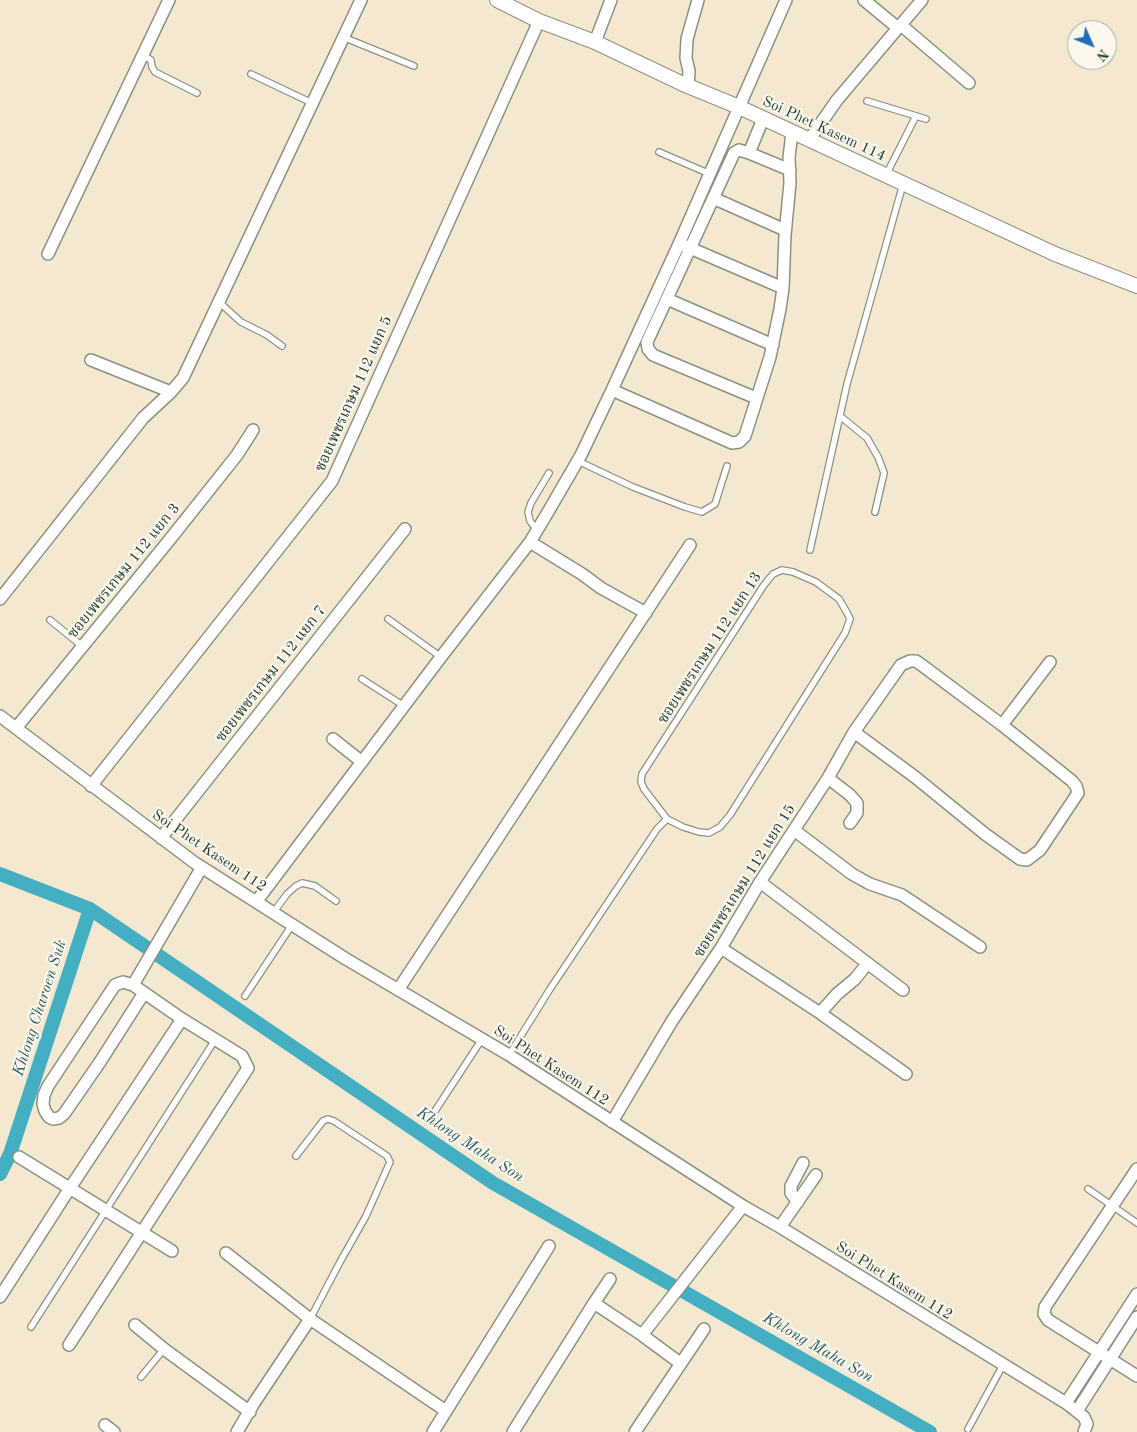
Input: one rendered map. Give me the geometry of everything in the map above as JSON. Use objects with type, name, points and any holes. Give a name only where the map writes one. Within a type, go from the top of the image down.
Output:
[{"type":"street","points":[[48,254],[169,0]]},
{"type":"street","points":[[0,599],[143,418],[183,378],[361,0]]},
{"type":"street","name":"Soi Phet Kasem 114","points":[[497,0],[539,21],[595,42],[688,86],[739,107],[1055,254],[1137,286]]},
{"type":"street","points":[[595,42],[611,0]]},
{"type":"street","points":[[688,86],[687,40],[698,0]]},
{"type":"street","points":[[756,398],[652,355],[648,349],[647,342],[666,299],[710,174],[786,0]]},
{"type":"street","points":[[864,0],[969,83]]},
{"type":"street","points":[[809,140],[837,100],[922,0]]},
{"type":"street","name":"ซอยเพชรเกษม 112 แยก 5","points":[[91,786],[332,481],[539,21]]},
{"type":"street","points":[[749,153],[763,118]]},
{"type":"street","points":[[612,390],[732,443],[739,442],[744,436],[773,345],[783,288],[792,132]]},
{"type":"street","points":[[256,902],[538,531],[578,461],[684,246],[713,198],[734,153],[739,150],[749,153],[790,170]]},
{"type":"street","points":[[713,198],[785,230]]},
{"type":"street","points":[[684,246],[783,288]]},
{"type":"street","points":[[666,299],[773,345]]},
{"type":"street","points":[[91,360],[171,392]]},
{"type":"street","name":"ซอยเพชรเกษม 112 แยก 3","points":[[16,728],[237,455],[253,430]]},
{"type":"street","name":"ซอยเพชรเกษม 112 แยก 7","points":[[160,838],[405,529]]},
{"type":"street","points":[[530,542],[601,588],[646,613]]},
{"type":"street","points":[[398,990],[690,545]]},
{"type":"street","name":"ซอยเพชรเกษม 112 แยก 15","points":[[612,1122],[672,1021],[721,948],[760,882],[828,778],[854,732],[901,665],[910,661],[916,661],[1002,725]]},
{"type":"street","points":[[854,732],[915,777],[997,843],[1020,859],[1027,860],[1040,850],[1078,793],[1072,781],[1002,725],[1050,662]]},
{"type":"street","name":"Soi Phet Kasem 112","points":[[0,716],[160,838],[273,913],[508,1055],[743,1206],[1077,1411]]},
{"type":"street","points":[[333,739],[362,762]]},
{"type":"street","points":[[828,778],[858,803],[857,813],[850,822]]},
{"type":"street","points":[[794,830],[852,874],[870,884],[902,895],[980,947]]},
{"type":"street","points":[[135,980],[202,867]]},
{"type":"street","points":[[760,882],[903,990]]},
{"type":"street","points":[[721,948],[820,1013],[906,1074]]},
{"type":"street","points":[[820,1013],[837,994],[856,979],[867,964]]},
{"type":"street","points":[[135,980],[123,982],[115,986],[48,1086],[43,1104],[45,1111],[53,1119],[59,1118],[64,1114],[144,993]]},
{"type":"street","points":[[69,1346],[248,1068],[242,1056],[144,993],[135,980]]},
{"type":"street","points":[[0,1297],[182,1019]]},
{"type":"street","points":[[19,1157],[172,1252]]},
{"type":"street","points":[[798,1202],[791,1193],[790,1186],[802,1164]]},
{"type":"street","points":[[1137,1169],[1045,1307],[1044,1314],[1048,1320],[1137,1376]]},
{"type":"street","points":[[780,1227],[816,1175]]},
{"type":"street","points":[[642,1335],[743,1206]]},
{"type":"street","points":[[433,1432],[549,1246]]},
{"type":"street","points":[[226,1254],[310,1319],[446,1411]]},
{"type":"street","points":[[513,1432],[610,1279]]},
{"type":"street","points":[[1066,1403],[1137,1294]]},
{"type":"street","points":[[594,1303],[680,1362]]},
{"type":"street","points":[[1084,1432],[1086,1424],[1084,1417],[1077,1411],[1137,1317]]},
{"type":"street","points":[[237,1432],[254,1402],[310,1319]]},
{"type":"street","points":[[135,1325],[164,1349],[250,1412]]},
{"type":"street","points":[[635,1432],[680,1362],[704,1329]]},
{"type":"lane","points":[[343,37],[414,66]]},
{"type":"lane","points":[[142,55],[151,60],[155,72],[197,93]]},
{"type":"lane","points":[[251,74],[312,103]]},
{"type":"lane","points":[[867,101],[926,119]]},
{"type":"lane","points":[[885,176],[916,116]]},
{"type":"lane","points":[[659,152],[710,174]]},
{"type":"lane","points":[[810,550],[840,416],[903,184]]},
{"type":"lane","points":[[219,302],[241,322],[267,334],[282,346]]},
{"type":"lane","points":[[840,416],[867,438],[878,457],[884,473],[876,512]]},
{"type":"lane","points":[[578,461],[633,487],[702,512],[715,504],[727,466]]},
{"type":"lane","points":[[538,531],[530,521],[528,512],[531,502],[549,473]]},
{"type":"lane","name":"ซอยเพชรเกษม 112 แยก 13","points":[[782,570],[793,572],[816,582],[838,599],[850,619],[845,633],[831,657],[730,815],[720,827],[709,833],[699,832],[667,819],[644,789],[641,782],[642,774],[764,585],[773,574],[782,570]]},
{"type":"lane","points":[[388,619],[441,657]]},
{"type":"lane","points":[[50,620],[82,646]]},
{"type":"lane","points":[[362,679],[404,706]]},
{"type":"lane","points":[[508,1055],[657,829],[667,819]]},
{"type":"lane","points":[[273,913],[288,894],[302,883],[315,886],[336,902]]},
{"type":"lane","points":[[246,996],[292,925]]},
{"type":"lane","points":[[434,1114],[482,1039]]},
{"type":"lane","points":[[31,1327],[215,1040]]},
{"type":"lane","points":[[296,1156],[323,1121],[328,1119],[387,1156],[390,1162],[366,1216],[310,1319]]},
{"type":"lane","points":[[1088,1189],[1137,1223]]},
{"type":"lane","points":[[141,1377],[164,1349]]},
{"type":"lane","points":[[968,1429],[1003,1365]]},
{"type":"waterway","name":"Khlong Maha Son","points":[[0,874],[90,909],[493,1183],[930,1432]]},
{"type":"waterway","name":"Khlong Charoen Suk","points":[[0,1174],[10,1154],[90,909]]}]
